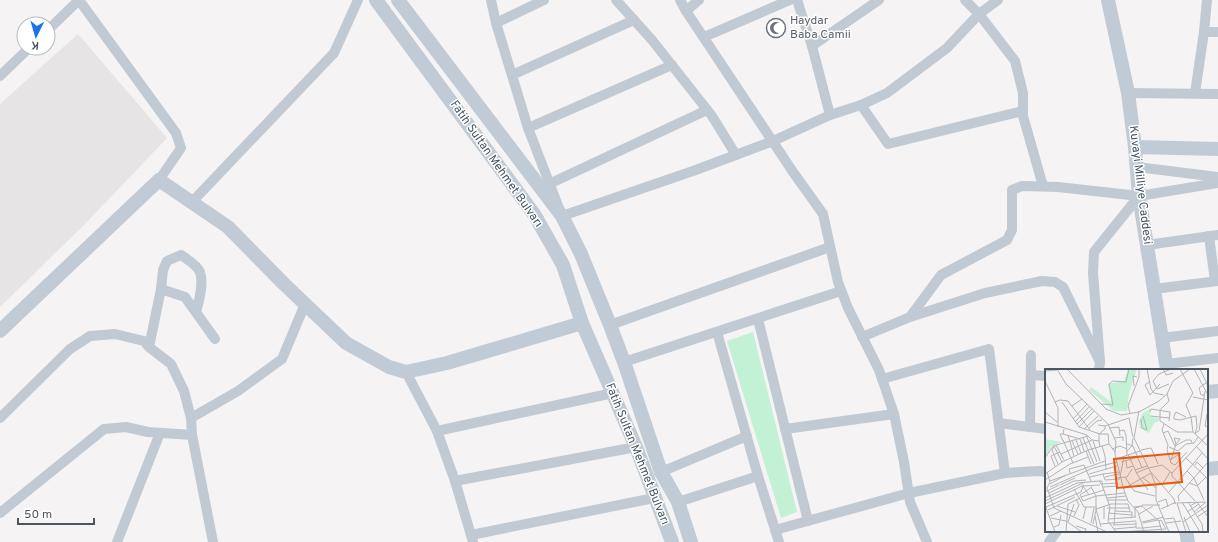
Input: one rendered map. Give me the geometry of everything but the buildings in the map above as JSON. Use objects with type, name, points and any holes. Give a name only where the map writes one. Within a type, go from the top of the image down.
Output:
[{"type":"main road","name":"Fatih Sultan Mehmet Bulvarı","points":[[376,0],[534,214],[563,265],[582,324],[636,447],[654,498],[672,542]]},
{"type":"main road","name":"Fatih Sultan Mehmet Bulvarı","points":[[398,0],[562,216],[581,254],[610,325],[661,472],[678,502],[691,542]]},
{"type":"main road","name":"Kuvayi Milliye Caddesi","points":[[1108,0],[1128,93],[1135,147],[1139,196],[1166,367]]},
{"type":"main road","points":[[1135,147],[1218,150]]},
{"type":"main road","points":[[0,331],[159,180],[228,227],[282,283],[346,343],[389,367],[406,372],[447,363],[582,324]]},
{"type":"main road","points":[[1208,392],[1218,391]]},
{"type":"main road","points":[[1208,469],[1218,468]]},
{"type":"main road","points":[[1186,532],[1188,542]]},
{"type":"street","points":[[56,22],[79,0],[176,134],[180,148],[159,180]]},
{"type":"street","points":[[192,202],[334,53],[358,0]]},
{"type":"street","points":[[491,0],[496,23],[528,128],[562,216],[773,141],[830,115],[861,105],[887,93],[947,48],[979,14],[998,0]]},
{"type":"street","points":[[496,23],[544,0]]},
{"type":"street","points":[[616,0],[652,40],[707,110],[736,155]]},
{"type":"street","points":[[680,0],[793,172],[823,214],[841,291],[882,379],[894,414],[904,462],[910,502],[927,542]]},
{"type":"street","points":[[686,10],[699,0]]},
{"type":"street","points":[[704,37],[790,0]]},
{"type":"street","points":[[797,0],[812,46],[830,115]]},
{"type":"street","points":[[812,46],[879,0]]},
{"type":"street","points":[[965,0],[979,14],[1015,61],[1023,93],[1024,116],[1043,186]]},
{"type":"street","points":[[1195,93],[1207,0]]},
{"type":"street","points":[[512,75],[634,20]]},
{"type":"street","points":[[1204,32],[1218,32]]},
{"type":"street","points":[[0,76],[21,56]]},
{"type":"street","points":[[528,128],[672,65]]},
{"type":"street","points":[[1128,93],[1218,94]]},
{"type":"street","points":[[861,105],[888,144],[1023,111]]},
{"type":"street","points":[[549,184],[707,110]]},
{"type":"street","points":[[1137,167],[1218,177]]},
{"type":"street","points":[[910,316],[941,274],[1007,240],[1012,230],[1012,190],[1022,186],[1043,186],[1139,196],[1218,182]]},
{"type":"street","points":[[1099,366],[1092,273],[1094,252],[1139,196]]},
{"type":"street","points":[[1147,245],[1214,236],[1216,281],[1154,289]]},
{"type":"street","points":[[610,325],[830,247]]},
{"type":"street","points":[[149,347],[161,289],[163,270],[167,261],[181,255],[190,261],[200,271],[201,292],[196,312]]},
{"type":"street","points":[[862,337],[910,316],[985,293],[1042,281],[1055,282],[1063,287],[1099,366]]},
{"type":"street","points":[[161,289],[185,297],[215,339]]},
{"type":"street","points":[[624,362],[841,291]]},
{"type":"street","points":[[191,418],[238,391],[282,359],[305,304]]},
{"type":"street","points":[[758,319],[808,521]]},
{"type":"street","points":[[1162,338],[1218,331]]},
{"type":"street","points":[[717,332],[758,476],[779,542]]},
{"type":"street","points":[[0,418],[70,349],[90,336],[115,334],[144,341],[149,347],[171,364],[184,392],[191,418],[192,435],[213,542]]},
{"type":"street","points":[[882,379],[989,349],[1005,474]]},
{"type":"street","points":[[1030,427],[1031,355]]},
{"type":"street","points":[[1166,367],[1218,358]]},
{"type":"street","points":[[406,372],[437,431],[455,481],[472,539],[654,498]]},
{"type":"street","points":[[1031,375],[1045,376]]},
{"type":"street","points":[[437,431],[613,393]]},
{"type":"street","points":[[785,429],[894,414]]},
{"type":"street","points":[[998,423],[1045,429]]},
{"type":"street","points":[[0,513],[104,429],[126,427],[148,432],[192,435]]},
{"type":"street","points":[[117,542],[160,433]]},
{"type":"street","points":[[661,472],[747,436]]},
{"type":"street","points":[[455,481],[636,447]]},
{"type":"street","points":[[775,530],[909,493],[1005,474],[1045,472]]},
{"type":"street","points":[[678,502],[758,476]]},
{"type":"street","points":[[1049,542],[1056,532]]},
{"type":"shaded area","points":[[78,34],[167,138],[85,224],[0,307],[0,104],[53,56],[56,56],[56,54]]},
{"type":"green space","points":[[753,332],[797,512],[781,518],[727,341]]},
{"type":"place","name":"Haydar Baba Camii","points":[[776,28]]}]
